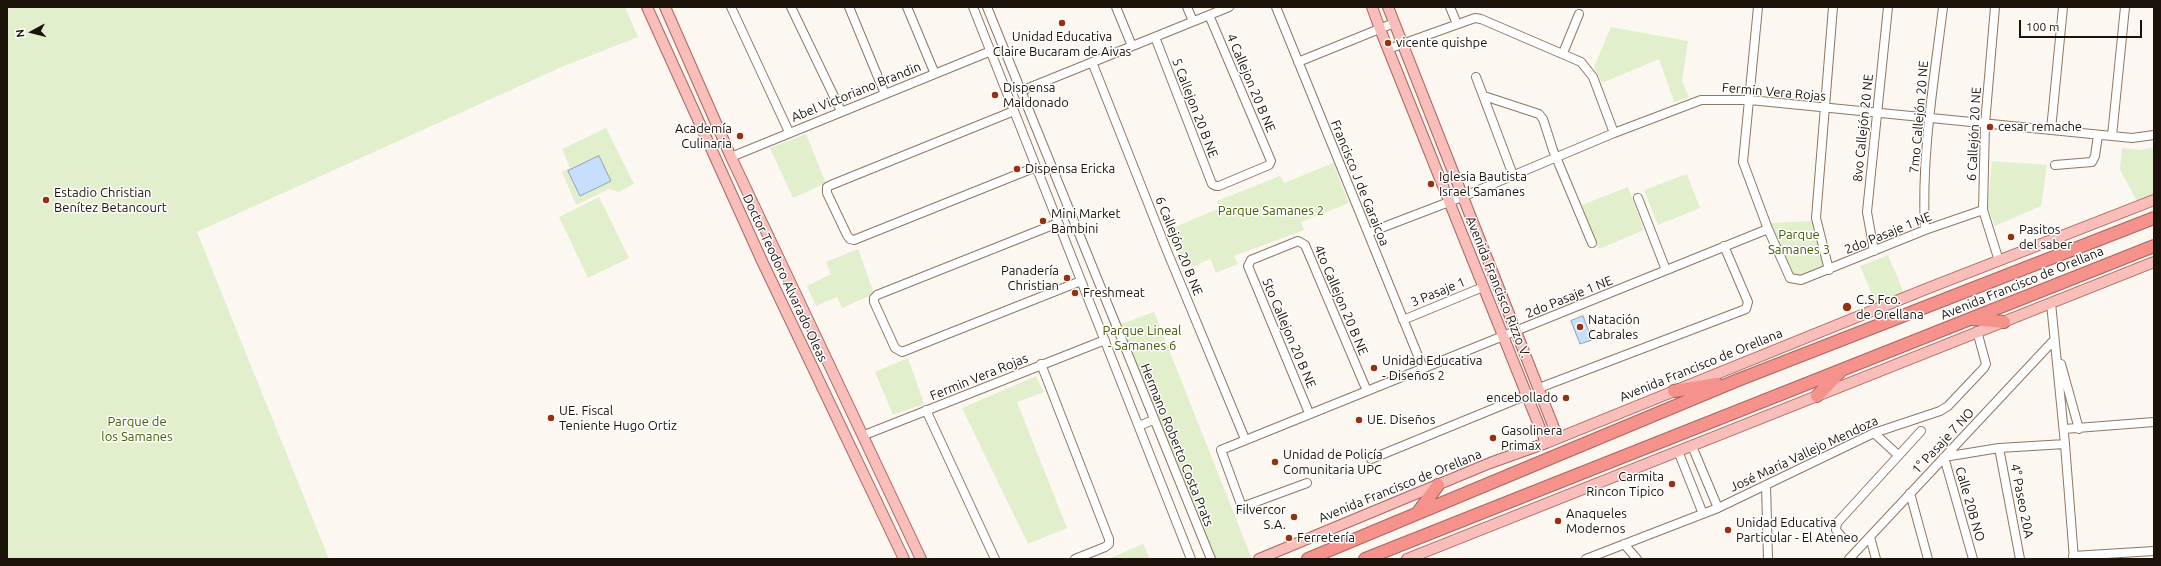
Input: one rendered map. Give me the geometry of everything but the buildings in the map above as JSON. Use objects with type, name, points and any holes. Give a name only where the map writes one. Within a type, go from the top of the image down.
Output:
[{"type":"highway","name":"Avenida Francisco de Orellana","points":[[1308,559],[1419,511],[1738,380],[2154,218]]},
{"type":"highway","name":"Avenida Francisco de Orellana","points":[[1365,559],[2154,246]]},
{"type":"highway","points":[[1969,319],[2004,322]]},
{"type":"highway","points":[[1817,396],[1843,369]]},
{"type":"highway","points":[[1674,391],[1738,380]]},
{"type":"highway","points":[[1419,511],[1438,485]]},
{"type":"main road","name":"Doctor Teodoro Alvarado Oleas","points":[[647,7],[762,261],[904,559]]},
{"type":"main road","name":"Doctor Teodoro Alvarado Oleas","points":[[665,7],[731,157],[921,559]]},
{"type":"main road","name":"Avenida Francisco Rizzo V.","points":[[1372,7],[1546,443]]},
{"type":"main road","name":"Avenida Francisco Rizzo V.","points":[[1388,7],[1558,438]]},
{"type":"main road","name":"Avenida Francisco de Orellana","points":[[1259,559],[1438,485],[2154,200]]},
{"type":"main road","name":"Avenida Francisco de Orellana","points":[[1407,559],[1418,557],[1976,331],[2004,322],[2154,262]]},
{"type":"street","points":[[731,7],[789,132]]},
{"type":"street","points":[[791,7],[841,111]]},
{"type":"street","points":[[849,7],[885,94]]},
{"type":"street","points":[[907,7],[935,74]]},
{"type":"street","points":[[973,7],[1191,559]]},
{"type":"street","name":"Hermano Roberto Costa Prats","points":[[987,7],[1211,559]]},
{"type":"street","points":[[1116,7],[1132,46]]},
{"type":"street","points":[[1188,7],[1193,22]]},
{"type":"street","points":[[1021,91],[1229,7]]},
{"type":"street","name":"Francisco J de Garaicoa","points":[[1276,7],[1423,368]]},
{"type":"street","points":[[1450,7],[1457,24]]},
{"type":"street","points":[[1758,7],[1743,162],[1768,229]]},
{"type":"street","points":[[1829,270],[1816,218],[1823,109],[1833,7]]},
{"type":"street","name":"8vo Callejón 20 NE","points":[[1874,251],[1867,212],[1888,7]]},
{"type":"street","name":"7mo Callejón 20 NE","points":[[1925,230],[1924,205],[1929,119],[1942,7]]},
{"type":"street","name":"6 Callejón 20 NE","points":[[1995,7],[1985,124],[1983,210],[1999,261]]},
{"type":"street","points":[[2051,130],[2063,7]]},
{"type":"street","points":[[2112,136],[2125,7]]},
{"type":"street","points":[[1563,53],[1579,14]]},
{"type":"street","name":"4 Callejon 20 B NE","points":[[1209,15],[1271,161],[1269,165],[1216,186]]},
{"type":"street","points":[[1388,49],[1475,18],[1481,19],[1563,53],[1581,62],[1588,68],[1614,133]]},
{"type":"street","points":[[1298,62],[1394,23]]},
{"type":"street","name":"5 Callejon 20 B NE","points":[[1155,37],[1212,184],[1216,186]]},
{"type":"street","name":"Abel Victoriano Brandin","points":[[731,157],[789,132],[991,51]]},
{"type":"street","name":"6 Callejón 20 B NE","points":[[1092,62],[1170,258],[1245,439]]},
{"type":"street","points":[[1476,77],[1513,176]]},
{"type":"street","points":[[1484,96],[1539,114],[1543,119],[1556,157],[1592,243]]},
{"type":"street","name":"Fermin Vera Rojas","points":[[1368,233],[1462,197],[1614,133],[1701,100],[1750,100],[1823,109],[2132,138],[2154,135]]},
{"type":"street","points":[[1014,112],[831,185],[827,187],[827,193],[847,235],[850,239],[854,240],[1036,167]]},
{"type":"street","points":[[2055,166],[2092,162],[2095,156],[2098,135]]},
{"type":"street","points":[[1048,197],[1062,192]]},
{"type":"street","points":[[1638,198],[1666,270]]},
{"type":"street","name":"2do Pasaje 1 NE","points":[[1307,483],[1242,507],[1221,450],[1245,439],[1768,229],[1790,278],[1801,280],[1925,230],[1983,210]]},
{"type":"street","points":[[1058,223],[877,295],[874,298],[874,302],[895,348],[902,352],[1081,281]]},
{"type":"street","name":"5to Callejon 20 B NE","points":[[1302,242],[1298,241],[1249,262],[1248,266],[1309,414]]},
{"type":"street","name":"4to Callejon 20 B NE","points":[[1302,242],[1367,391]]},
{"type":"street","points":[[1539,388],[1746,308],[1748,302],[1724,246]]},
{"type":"street","name":"3 Pasaje 1","points":[[1403,320],[1483,287]]},
{"type":"street","points":[[2051,303],[2064,429],[2074,558],[2154,551]]},
{"type":"street","name":"José María Vallejo Mendoza","points":[[1586,559],[1718,508],[1874,433],[1948,406],[1984,368],[1986,364],[1976,331]]},
{"type":"street","name":"Fermin Vera Rojas","points":[[862,436],[1104,340]]},
{"type":"street","points":[[2054,340],[2078,429]]},
{"type":"street","name":"1° Pasaje 7 NO","points":[[1849,559],[2054,340]]},
{"type":"street","points":[[1041,364],[1110,544],[1075,559]]},
{"type":"street","points":[[1371,459],[1528,395]]},
{"type":"street","points":[[926,410],[994,559]]},
{"type":"street","points":[[1139,426],[1154,420]]},
{"type":"street","points":[[2064,429],[2154,422]]},
{"type":"street","points":[[1842,537],[1836,530],[1837,523],[1921,431]]},
{"type":"street","points":[[1874,433],[1898,455]]},
{"type":"street","name":"Calle 20B NO","points":[[1973,559],[1944,457],[1999,448],[2065,444]]},
{"type":"street","points":[[1692,446],[1718,508]]},
{"type":"street","name":"4° Paseo 20A","points":[[1999,448],[2020,559]]},
{"type":"street","points":[[1678,451],[1703,514]]},
{"type":"street","points":[[1766,485],[1768,559]]},
{"type":"street","points":[[1910,493],[1928,559]]},
{"type":"street","points":[[1870,537],[1876,559]]},
{"type":"street","points":[[1624,544],[1637,559]]},
{"type":"green space","name":"Parque de los Samanes","points":[[7,7],[625,7],[638,37],[564,66],[197,232],[329,559],[7,559]]},
{"type":"green space","points":[[1611,27],[1688,41],[1682,81],[1689,97],[1674,102],[1659,59],[1602,83],[1594,67]]},
{"type":"green space","points":[[606,128],[634,184],[619,192],[609,189],[576,205],[562,172],[570,168],[562,149]]},
{"type":"green space","points":[[806,134],[826,183],[793,198],[770,148]]},
{"type":"green space","points":[[2154,147],[2154,195],[2137,201],[2120,170],[2122,148],[2140,150]]},
{"type":"green space","points":[[1992,161],[2047,165],[2041,206],[1995,226],[1988,208]]},
{"type":"green space","name":"Parque Samanes 2","points":[[1333,163],[1349,203],[1301,222],[1304,230],[1234,256],[1238,264],[1216,273],[1210,259],[1187,269],[1168,230],[1220,208],[1217,201],[1280,176],[1284,183]]},
{"type":"green space","points":[[1687,174],[1700,208],[1658,225],[1644,190]]},
{"type":"green space","points":[[1628,187],[1644,230],[1599,249],[1582,205]]},
{"type":"green space","points":[[599,197],[629,258],[588,278],[559,217]]},
{"type":"green space","name":"Parque Samanes 3","points":[[1814,221],[1825,270],[1794,277],[1781,251],[1771,223]]},
{"type":"green space","points":[[858,249],[874,294],[842,308],[837,297],[816,306],[807,286],[831,274],[826,262]]},
{"type":"green space","points":[[1888,255],[1904,293],[1876,304],[1860,266]]},
{"type":"green space","name":"Parque Lineal - Samanes 6","points":[[1154,312],[1252,559],[1211,559],[1116,326]]},
{"type":"green space","points":[[908,358],[924,404],[893,415],[875,372]]},
{"type":"green space","points":[[1036,376],[1044,392],[1017,402],[1067,528],[1028,544],[962,408]]},
{"type":"green space","points":[[1143,544],[1150,559],[1108,559]]},
{"type":"water","points":[[599,156],[611,181],[580,196],[568,171]]},
{"type":"water","name":"Natación Cabrales","points":[[1583,316],[1592,340],[1580,344],[1571,321]]},
{"type":"place","name":"Unidad Educativa Claire Bucaram de Aivas","points":[[1062,23]]},
{"type":"place","name":"vicente quishpe","points":[[1388,43]]},
{"type":"place","name":"Dispensa Maldonado","points":[[995,95]]},
{"type":"place","name":"cesar remache","points":[[1990,127]]},
{"type":"place","name":"Academía Culinaria","points":[[740,136]]},
{"type":"place","name":"Dispensa Ericka","points":[[1017,169]]},
{"type":"place","name":"Iglesia Bautista Israel Samanes","points":[[1431,184]]},
{"type":"place","name":"Estadio Christian Benítez Betancourt","points":[[46,200]]},
{"type":"place","name":"Mini Market Bambini","points":[[1043,221]]},
{"type":"place","name":"Pasitos del saber","points":[[2011,237]]},
{"type":"place","name":"Panadería Christian","points":[[1067,278]]},
{"type":"place","name":"Freshmeat","points":[[1075,293]]},
{"type":"place","name":"C.S Fco. de Orellana","points":[[1847,307]]},
{"type":"place","name":"Natación Cabrales","points":[[1580,327]]},
{"type":"place","name":"Unidad Educativa - Diseños 2","points":[[1374,368]]},
{"type":"place","name":"encebollado","points":[[1566,398]]},
{"type":"place","name":"UE. Fiscal Teniente Hugo Ortiz","points":[[551,418]]},
{"type":"place","name":"UE. Diseños","points":[[1359,420]]},
{"type":"place","name":"Gasolinera Primax","points":[[1493,438]]},
{"type":"place","name":"Unidad de Policía Comunitaria UPC","points":[[1275,462]]},
{"type":"place","name":"Carmita Rincon Tipico","points":[[1672,484]]},
{"type":"place","name":"Filvercor S.A.","points":[[1294,517]]},
{"type":"place","name":"Anaqueles Modernos","points":[[1558,521]]},
{"type":"place","name":"Unidad Educativa Particular - El Ateneo","points":[[1728,530]]},
{"type":"place","name":"Ferretería","points":[[1289,538]]}]
